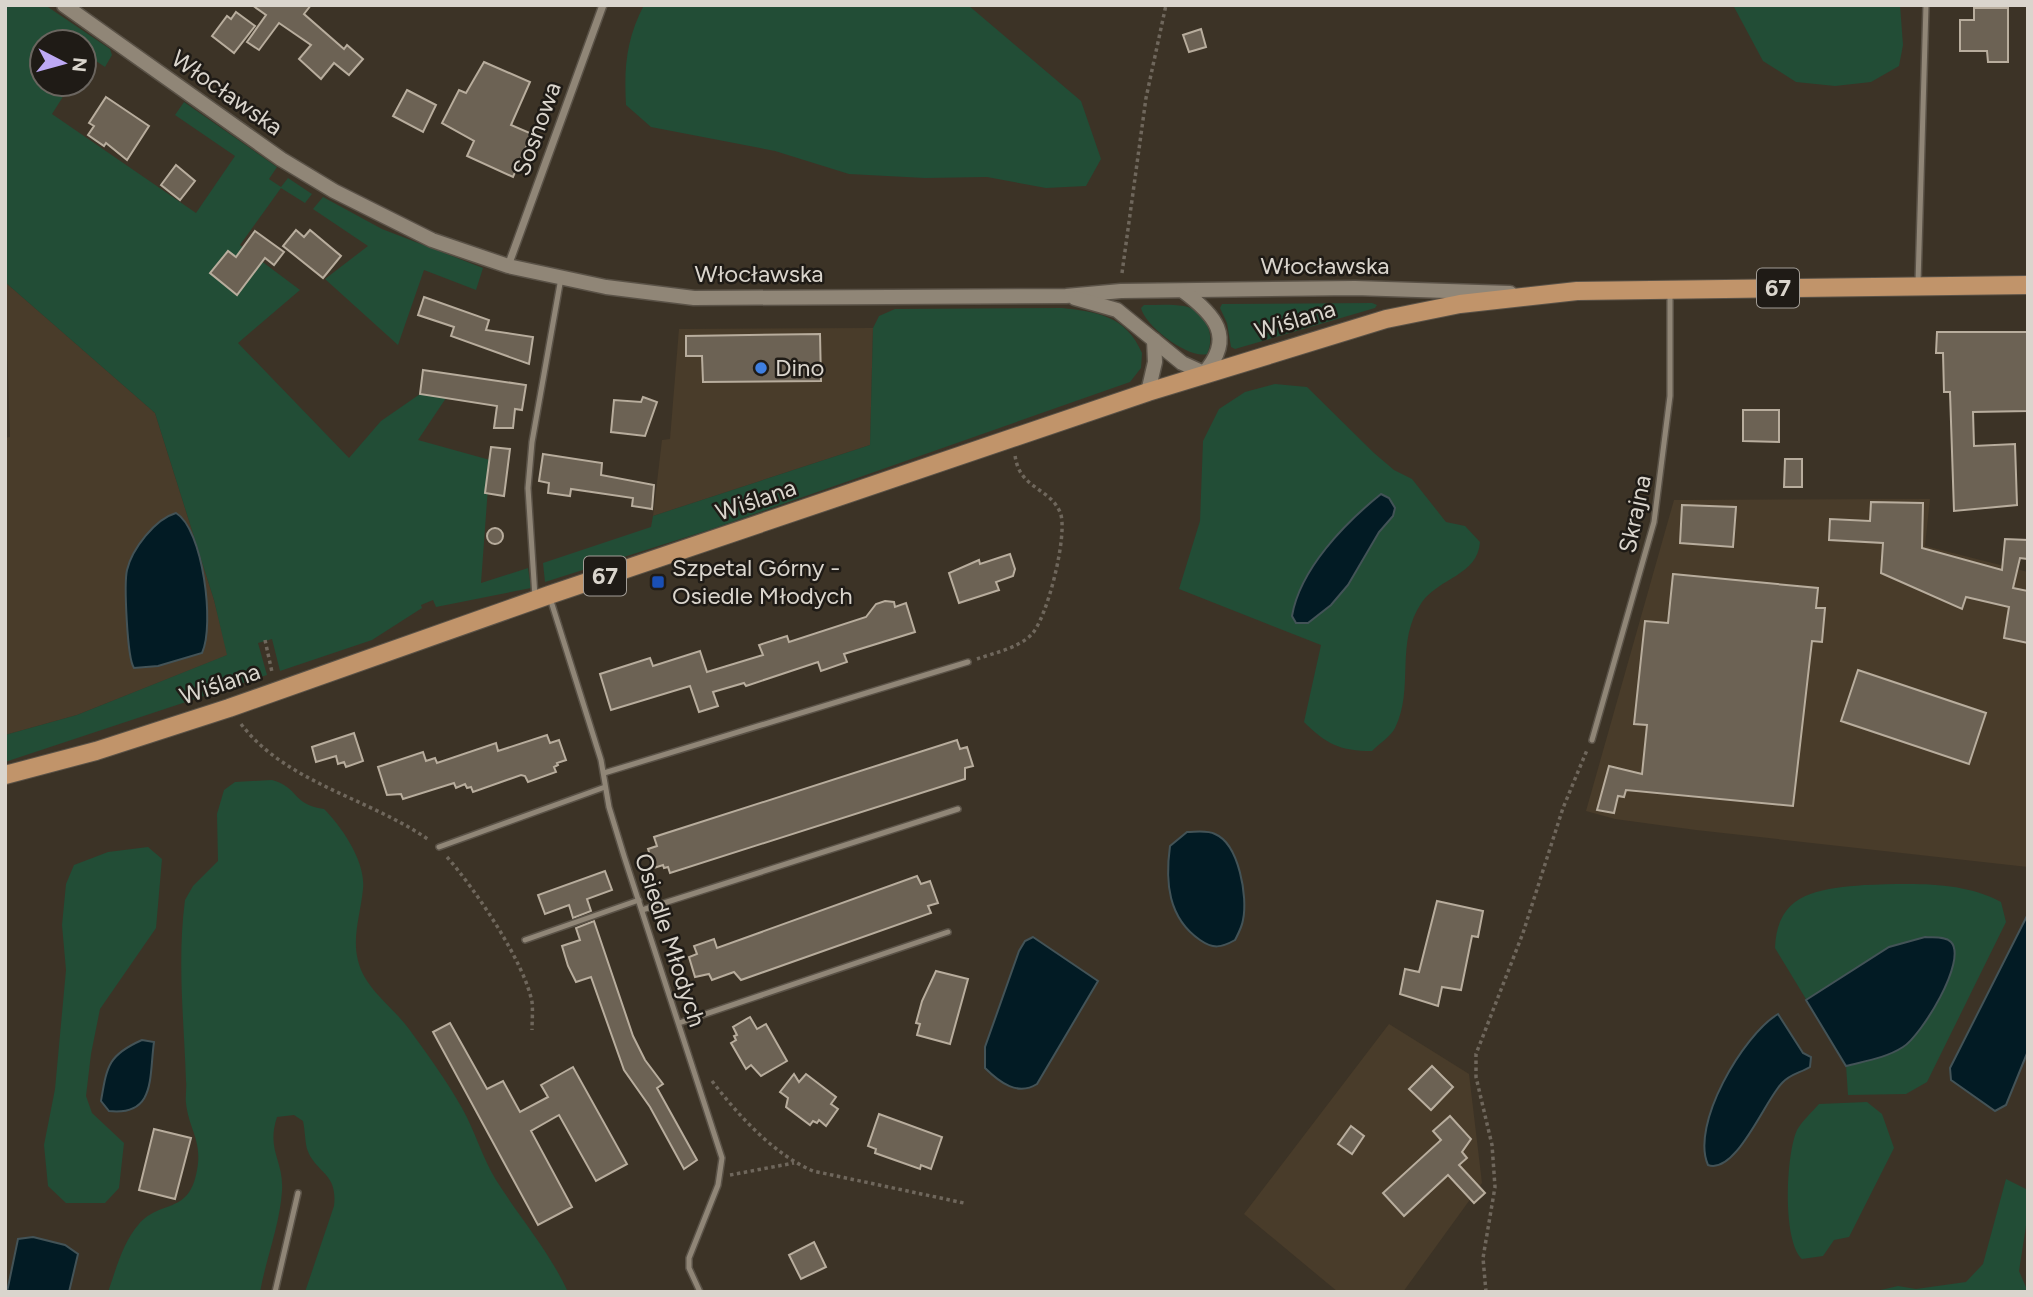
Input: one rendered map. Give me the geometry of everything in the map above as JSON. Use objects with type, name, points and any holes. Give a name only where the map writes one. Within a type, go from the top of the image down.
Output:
[{"type":"main road","name":"Włocławska","points":[[65,5],[281,159],[334,191],[432,240],[508,266],[561,278],[694,298],[1066,296],[1121,291],[1437,289],[1529,295]]},
{"type":"main road","name":"67","points":[[1529,295],[1577,290],[2028,285]]},
{"type":"main road","points":[[1066,296],[1117,310],[1182,363],[1204,373],[1216,357],[1218,328],[1208,312],[1183,291]]},
{"type":"main road","name":"Wiślana","points":[[5,775],[96,751],[229,708],[542,598],[1204,373],[1386,319],[1460,304],[1529,295]]},
{"type":"main road","points":[[1148,392],[1155,362],[1154,340]]},
{"type":"street","name":"Sosnowa","points":[[508,266],[603,5]]},
{"type":"lane","points":[[1918,286],[1926,5]]},
{"type":"lane","name":"Osiedle Młodych","points":[[561,278],[532,442],[528,488],[542,598],[604,773],[605,787],[642,910],[722,1158],[722,1171]]},
{"type":"lane","name":"Skrajna","points":[[1592,740],[1654,522],[1670,396],[1670,290]]},
{"type":"lane","points":[[604,773],[968,662]]},
{"type":"lane","points":[[439,846],[605,787]]},
{"type":"lane","points":[[642,910],[958,809]]},
{"type":"lane","points":[[525,940],[639,900]]},
{"type":"lane","points":[[679,1023],[948,932]]},
{"type":"lane","points":[[700,1292],[689,1268],[689,1258],[722,1171]]},
{"type":"lane","points":[[275,1292],[298,1193]]},
{"type":"path","points":[[1121,291],[1123,253],[1146,98],[1166,5]]},
{"type":"path","points":[[968,662],[1027,640],[1041,623],[1050,594],[1062,518],[1053,501],[1021,475],[1014,439]]},
{"type":"path","points":[[265,640],[276,691]]},
{"type":"path","points":[[229,708],[255,743],[283,764],[390,815],[439,846],[463,875],[522,972],[532,1003],[532,1030]]},
{"type":"path","points":[[1486,1292],[1483,1258],[1494,1187],[1492,1145],[1476,1077],[1476,1054],[1523,933],[1563,808],[1592,740]]},
{"type":"path","points":[[687,1049],[729,1104],[794,1163],[813,1171],[964,1202]]},
{"type":"path","points":[[722,1171],[728,1175],[742,1174],[794,1163]]},
{"type":"shaded area","points":[[5,282],[155,413],[214,600],[228,655],[77,715],[5,735],[5,438],[10,437]]},
{"type":"shaded area","points":[[873,328],[870,445],[653,516],[662,440],[670,439],[679,329]]},
{"type":"shaded area","points":[[1930,499],[1925,546],[2028,572],[2028,867],[1696,830],[1615,819],[1586,811],[1674,500]]},
{"type":"shaded area","points":[[1389,1024],[1469,1074],[1482,1183],[1403,1292],[1338,1292],[1244,1214]]},
{"type":"green space","points":[[5,5],[45,5],[79,28],[28,28],[28,98],[62,98],[52,114],[196,213],[235,156],[175,115],[184,102],[277,167],[269,179],[281,187],[288,178],[312,194],[305,203],[281,188],[240,245],[300,290],[238,343],[349,458],[381,421],[420,394],[446,398],[418,440],[490,460],[481,583],[528,568],[531,588],[436,607],[433,600],[421,605],[422,608],[372,640],[280,671],[272,639],[258,643],[267,675],[5,762],[5,735],[77,715],[227,655],[214,600],[155,413],[5,282]]},
{"type":"green space","points":[[644,5],[968,5],[1081,101],[1101,159],[1086,186],[1046,188],[987,177],[925,178],[849,174],[775,151],[651,127],[626,105],[628,54],[633,30]]},
{"type":"green space","points":[[1733,5],[1900,5],[1903,45],[1899,66],[1871,82],[1835,86],[1796,82],[1763,61]]},
{"type":"green space","points":[[98,41],[110,49],[112,55],[105,67],[98,62]]},
{"type":"green space","points":[[323,197],[382,229],[483,268],[476,290],[424,270],[398,345],[325,279],[368,246],[313,209]]},
{"type":"green space","points":[[1222,304],[1377,305],[1375,308],[1235,349],[1231,347],[1227,323],[1220,308]]},
{"type":"green space","points":[[1144,305],[1192,308],[1207,325],[1210,339],[1207,354],[1189,351],[1168,340],[1144,315],[1141,308]]},
{"type":"green space","points":[[1062,308],[1099,314],[1128,331],[1142,353],[1141,368],[1130,382],[712,529],[545,582],[543,563],[651,527],[653,516],[870,445],[873,328],[879,316],[895,309]]},
{"type":"green space","points":[[1275,384],[1307,387],[1374,453],[1394,470],[1412,479],[1446,522],[1465,526],[1480,542],[1478,553],[1472,562],[1422,602],[1409,633],[1401,713],[1393,731],[1372,751],[1351,750],[1334,745],[1304,722],[1321,645],[1179,589],[1200,521],[1203,441],[1219,409],[1245,392]]},
{"type":"green space","points":[[272,780],[287,787],[300,800],[324,809],[351,846],[363,879],[356,943],[359,965],[364,976],[409,1029],[450,1088],[467,1117],[496,1180],[543,1249],[568,1292],[305,1292],[334,1206],[334,1195],[330,1180],[307,1149],[303,1121],[294,1115],[277,1117],[274,1129],[274,1147],[281,1171],[282,1191],[279,1216],[260,1292],[108,1292],[120,1256],[133,1231],[147,1217],[186,1196],[196,1175],[197,1145],[186,1100],[181,968],[185,900],[193,886],[218,861],[217,814],[224,790],[235,782]]},
{"type":"green space","points":[[148,847],[162,859],[156,928],[100,1009],[86,1096],[92,1113],[124,1143],[119,1188],[105,1203],[66,1203],[48,1186],[44,1145],[55,1089],[66,970],[62,925],[66,884],[74,865],[108,852]]},
{"type":"green space","points":[[1864,885],[1934,885],[1969,890],[2001,902],[2006,922],[1927,1082],[1906,1094],[1848,1095],[1846,1065],[1775,948],[1783,915],[1803,897],[1831,889]]},
{"type":"green space","points":[[1867,1102],[1882,1114],[1894,1148],[1849,1237],[1834,1240],[1823,1256],[1802,1259],[1791,1234],[1788,1196],[1790,1158],[1797,1130],[1819,1104]]},
{"type":"green space","points":[[2006,1179],[2028,1190],[2028,1213],[2019,1271],[2028,1292],[1872,1292],[1898,1286],[1916,1289],[1966,1282],[1983,1264]]},
{"type":"water","points":[[1381,494],[1389,498],[1395,508],[1393,516],[1379,532],[1348,585],[1331,605],[1308,623],[1296,623],[1292,616],[1297,598],[1314,564],[1339,533]]},
{"type":"water","points":[[176,513],[185,522],[200,557],[207,601],[206,640],[202,653],[158,666],[134,668],[127,620],[127,570],[134,553],[146,536],[160,521]]},
{"type":"water","points":[[1187,832],[1215,834],[1230,848],[1236,860],[1243,885],[1244,910],[1242,925],[1235,940],[1225,945],[1213,946],[1200,940],[1189,931],[1175,910],[1169,886],[1170,846]]},
{"type":"water","points":[[2028,914],[2028,1051],[2006,1105],[1995,1111],[1951,1080],[1950,1068]]},
{"type":"water","points":[[1033,937],[1098,981],[1037,1084],[1023,1089],[1003,1083],[985,1068],[985,1047],[1019,951],[1025,941]]},
{"type":"water","points":[[1925,937],[1948,940],[1955,951],[1948,980],[1931,1014],[1903,1047],[1883,1057],[1846,1066],[1806,1000],[1889,947]]},
{"type":"water","points":[[1778,1014],[1803,1053],[1811,1057],[1810,1067],[1782,1083],[1749,1134],[1729,1159],[1719,1165],[1708,1165],[1704,1148],[1706,1127],[1723,1082],[1750,1041]]},
{"type":"water","points":[[142,1040],[154,1042],[150,1081],[143,1101],[124,1111],[109,1111],[101,1101],[111,1063],[122,1051]]},
{"type":"water","points":[[33,1237],[65,1245],[78,1254],[69,1292],[7,1292],[18,1239]]},
{"type":"building","points":[[252,5],[311,5],[304,14],[344,49],[347,45],[363,59],[349,75],[334,63],[321,79],[299,59],[311,45],[279,23],[259,50],[247,42],[266,15]]},
{"type":"building","points":[[1974,8],[2008,8],[2008,62],[1988,62],[1987,51],[1960,51],[1960,20],[1974,20]]},
{"type":"building","points":[[236,12],[255,26],[234,53],[212,36],[227,16],[231,19]]},
{"type":"building","points":[[1201,29],[1206,47],[1189,52],[1183,35]]},
{"type":"building","points":[[484,62],[530,82],[511,125],[532,134],[513,177],[467,156],[474,141],[442,123],[459,90],[466,93]]},
{"type":"building","points":[[407,90],[436,105],[423,132],[393,116]]},
{"type":"building","points":[[106,97],[149,126],[127,160],[106,143],[104,146],[88,135],[94,126],[89,123]]},
{"type":"building","points":[[176,165],[195,181],[180,200],[161,185]]},
{"type":"building","points":[[296,230],[304,237],[310,230],[341,256],[323,278],[283,246]]},
{"type":"building","points":[[255,231],[284,252],[274,265],[265,258],[237,295],[210,273],[228,251],[236,257]]},
{"type":"building","points":[[424,297],[489,320],[486,330],[533,337],[529,364],[451,336],[454,327],[418,315]]},
{"type":"building","points":[[1937,332],[2028,332],[2028,411],[1973,412],[1974,446],[2015,444],[2017,505],[1954,511],[1950,392],[1944,392],[1943,353],[1936,353]]},
{"type":"building","name":"Dino","points":[[820,334],[821,381],[703,382],[702,356],[686,356],[686,336]]},
{"type":"building","points":[[423,370],[526,385],[522,410],[515,409],[513,428],[494,428],[497,406],[420,394]]},
{"type":"building","points":[[643,397],[657,402],[645,436],[611,432],[614,400],[641,402]]},
{"type":"building","points":[[1743,410],[1779,410],[1779,442],[1743,441]]},
{"type":"building","points":[[491,447],[510,449],[504,496],[485,493]]},
{"type":"building","points":[[543,454],[602,463],[601,475],[654,485],[652,509],[632,506],[633,498],[571,489],[570,496],[548,493],[549,483],[539,481]]},
{"type":"building","points":[[1785,459],[1802,459],[1802,487],[1784,487]]},
{"type":"building","points":[[1871,502],[1923,503],[1922,548],[2002,570],[2005,539],[2028,540],[2028,559],[2020,558],[2013,588],[2028,591],[2028,643],[2004,638],[2009,607],[1966,597],[1962,609],[1881,573],[1883,543],[1829,540],[1830,519],[1870,521]]},
{"type":"building","points":[[1682,505],[1736,507],[1733,547],[1680,543]]},
{"type":"building","points":[[492,528],[498,528],[503,536],[501,542],[492,544],[487,539],[487,533]]},
{"type":"building","points":[[1010,554],[1015,569],[1013,576],[996,582],[999,590],[959,603],[949,573],[979,560],[980,564]]},
{"type":"building","points":[[1673,574],[1818,588],[1816,608],[1825,608],[1822,642],[1812,641],[1793,806],[1626,790],[1624,797],[1618,796],[1614,813],[1597,810],[1609,766],[1642,774],[1647,725],[1634,724],[1645,621],[1668,623]]},
{"type":"building","points":[[894,602],[895,607],[906,603],[915,632],[844,654],[847,662],[821,671],[818,662],[746,686],[744,683],[713,692],[718,706],[699,712],[690,686],[611,710],[600,674],[650,658],[653,666],[700,651],[707,672],[763,655],[759,645],[787,636],[789,642],[866,617],[876,604]]},
{"type":"building","points":[[1858,670],[1986,713],[1969,764],[1841,721]]},
{"type":"building","points":[[354,733],[363,761],[346,767],[344,762],[338,764],[336,756],[316,762],[312,747]]},
{"type":"building","points":[[547,735],[550,743],[559,740],[566,760],[557,763],[554,767],[556,772],[528,782],[525,776],[521,775],[473,792],[471,787],[467,788],[465,784],[456,788],[454,783],[403,799],[401,794],[387,795],[378,767],[423,752],[426,761],[435,758],[437,763],[496,743],[498,751]]},
{"type":"building","points":[[957,740],[960,749],[967,747],[973,766],[965,768],[965,779],[670,873],[668,867],[664,868],[663,865],[654,868],[648,849],[657,846],[654,837]]},
{"type":"building","points":[[605,871],[612,890],[587,899],[591,911],[573,918],[569,905],[545,914],[538,895]]},
{"type":"building","points":[[917,876],[921,884],[930,881],[938,903],[928,906],[931,913],[741,980],[734,972],[712,980],[709,974],[695,977],[689,957],[697,954],[694,946],[714,939],[717,948]]},
{"type":"building","points":[[1437,901],[1483,911],[1478,937],[1472,936],[1461,990],[1442,987],[1438,1006],[1400,994],[1405,969],[1419,972]]},
{"type":"building","points":[[594,921],[633,1036],[645,1060],[663,1084],[657,1088],[697,1160],[684,1169],[650,1107],[624,1070],[591,977],[576,982],[568,966],[562,946],[580,940],[576,928]]},
{"type":"building","points":[[936,971],[968,979],[950,1044],[917,1035],[920,1024],[916,1023],[922,1001]]},
{"type":"building","points":[[750,1017],[757,1029],[766,1024],[787,1061],[761,1076],[751,1065],[746,1069],[731,1043],[736,1040],[734,1036],[737,1035],[733,1027]]},
{"type":"building","points":[[450,1023],[487,1089],[503,1081],[520,1112],[548,1097],[541,1085],[573,1067],[627,1164],[596,1181],[559,1115],[531,1131],[572,1207],[538,1225],[433,1032]]},
{"type":"building","points":[[1432,1066],[1453,1087],[1431,1110],[1409,1089]]},
{"type":"building","points":[[794,1074],[799,1082],[806,1074],[836,1097],[831,1104],[838,1109],[826,1126],[819,1120],[810,1125],[786,1107],[788,1098],[780,1092]]},
{"type":"building","points":[[879,1114],[942,1137],[931,1169],[921,1165],[920,1169],[875,1153],[876,1149],[868,1146]]},
{"type":"building","points":[[1450,1116],[1471,1139],[1462,1152],[1467,1158],[1459,1165],[1485,1193],[1474,1203],[1448,1175],[1404,1216],[1383,1193],[1441,1140],[1433,1131]]},
{"type":"building","points":[[1351,1126],[1364,1136],[1352,1154],[1338,1144]]},
{"type":"building","points":[[154,1129],[191,1138],[175,1199],[139,1190]]},
{"type":"building","points":[[814,1242],[826,1267],[801,1279],[789,1255]]},
{"type":"place","name":"Dino","points":[[761,368]]},
{"type":"place","name":"Szpetal Górny - Osiedle Młodych","points":[[658,582]]}]
